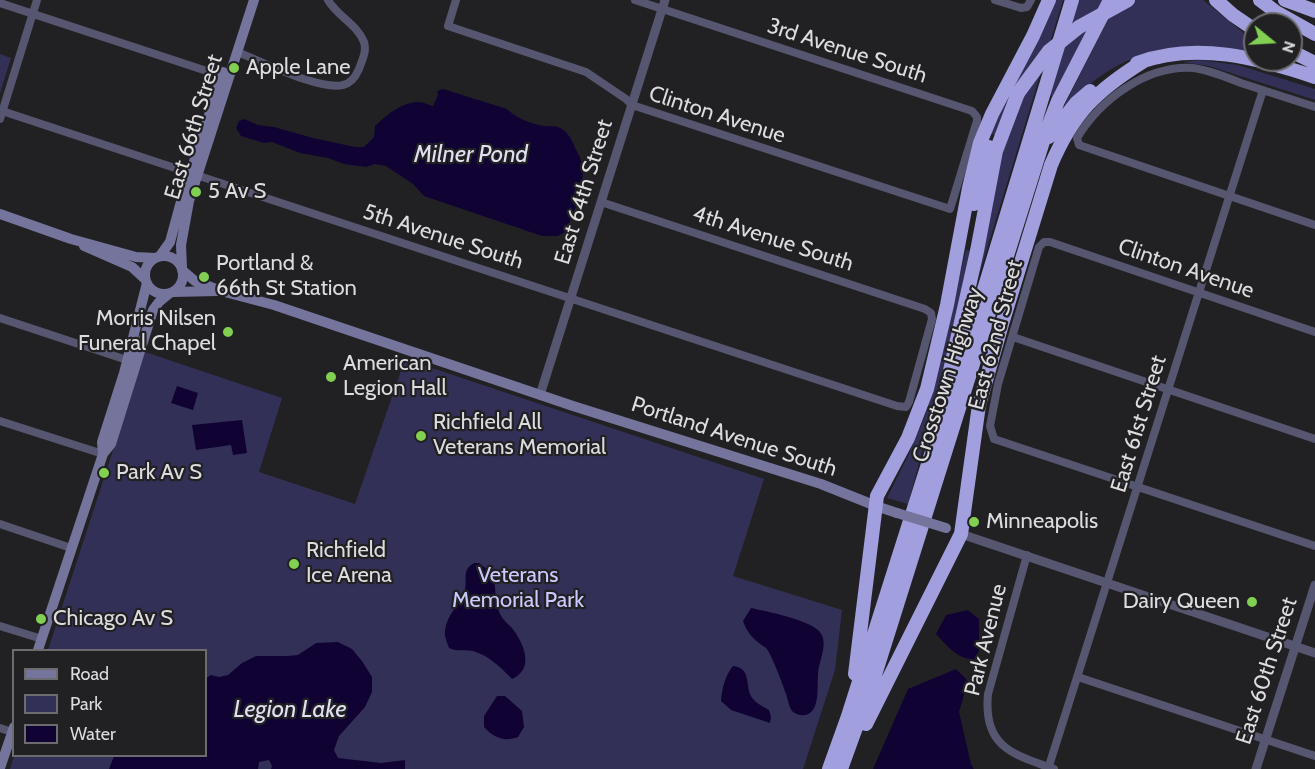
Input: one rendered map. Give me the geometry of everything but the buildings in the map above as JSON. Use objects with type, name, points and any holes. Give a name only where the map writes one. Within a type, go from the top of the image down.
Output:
[{"type":"highway","points":[[848,716],[877,496],[908,438],[927,389],[947,305],[969,188],[981,143],[992,114],[1049,0]]},
{"type":"highway","name":"Crosstown Highway","points":[[829,769],[934,445],[941,431],[1072,0]]},
{"type":"highway","name":"Crosstown Highway","points":[[842,769],[875,675],[1047,129],[1110,0]]},
{"type":"highway","points":[[947,305],[990,145],[1009,104],[1049,51],[1079,27],[1128,0]]},
{"type":"highway","points":[[1216,0],[1243,22]]},
{"type":"highway","points":[[1260,0],[1315,34]]},
{"type":"highway","points":[[1285,0],[1314,11]]},
{"type":"highway","points":[[1041,149],[1069,111],[1095,86],[1120,70],[1144,61],[1178,52],[1213,52],[1249,58],[1315,76]]},
{"type":"highway","points":[[842,769],[961,534],[979,405],[1051,165],[1062,140],[1092,99],[1114,79],[1144,61]]},
{"type":"highway","points":[[934,445],[977,251],[996,151],[1018,93]]},
{"type":"main road","name":"East 66th Street","points":[[157,257],[170,242],[194,173],[225,77],[246,0]]},
{"type":"main road","name":"East 66th Street","points":[[225,77],[237,52],[254,0]]},
{"type":"main road","name":"East 66th Street","points":[[182,269],[181,245],[194,173]]},
{"type":"main road","points":[[0,214],[136,257],[170,257],[182,269],[181,283],[153,310],[132,361],[102,441],[103,454],[40,645]]},
{"type":"main road","points":[[71,238],[94,251],[132,267],[159,294],[172,292]]},
{"type":"main road","points":[[132,361],[147,267],[157,257]]},
{"type":"main road","name":"Portland Avenue South","points":[[182,269],[195,281],[221,291],[274,305],[540,395],[821,484],[876,506],[961,534]]},
{"type":"main road","name":"Portland Avenue South","points":[[172,292],[221,291]]},
{"type":"main road","points":[[0,768],[12,732]]},
{"type":"street","points":[[1,115],[37,0]]},
{"type":"street","points":[[237,52],[317,83],[336,86],[349,83],[357,74],[365,55],[364,42],[354,27],[328,0]]},
{"type":"street","name":"Clinton Avenue","points":[[456,0],[448,26],[586,72],[632,105],[950,209]]},
{"type":"street","name":"3rd Avenue South","points":[[635,0],[664,5],[972,111],[977,117],[950,209]]},
{"type":"street","points":[[995,0],[1021,8],[1027,7],[1031,0]]},
{"type":"street","points":[[0,3],[225,77]]},
{"type":"street","name":"East 64th Street","points":[[540,395],[664,5]]},
{"type":"street","points":[[1315,107],[1213,73],[1194,68],[1178,69],[1142,79],[1122,91],[1099,108],[1077,138],[1079,145],[1315,225]]},
{"type":"street","name":"East 61st Street","points":[[1050,768],[1263,90]]},
{"type":"street","name":"5th Avenue South","points":[[1,115],[194,173],[897,406],[906,407]]},
{"type":"street","name":"4th Avenue South","points":[[601,202],[932,313],[915,383],[906,407]]},
{"type":"street","name":"Clinton Avenue","points":[[1044,242],[1050,242],[1315,332]]},
{"type":"street","name":"East 62nd Street","points":[[1044,242],[1039,247],[998,384],[990,426],[991,434],[994,439],[1138,487]]},
{"type":"street","points":[[0,318],[132,361]]},
{"type":"street","points":[[1013,337],[1315,439]]},
{"type":"street","points":[[0,421],[103,454]]},
{"type":"street","points":[[1138,487],[1315,546]]},
{"type":"street","points":[[0,524],[71,548]]},
{"type":"street","points":[[961,534],[1315,653]]},
{"type":"street","name":"Park Avenue","points":[[1027,555],[988,694],[986,715],[990,729],[998,741],[1016,754],[1050,768]]},
{"type":"street","name":"East 60th Street","points":[[1256,769],[1315,585]]},
{"type":"street","points":[[0,626],[40,645]]},
{"type":"street","points":[[1078,677],[1315,756]]},
{"type":"green space","points":[[1052,0],[1063,0],[979,275],[976,274],[1005,139],[990,133],[984,140]]},
{"type":"green space","points":[[1076,0],[1102,0],[1053,96],[1049,95]]},
{"type":"green space","points":[[1118,0],[1203,0],[1243,32],[1243,52],[1201,47],[1176,47],[1153,52],[1108,71],[1064,106]]},
{"type":"green space","points":[[0,54],[11,58],[0,93]]},
{"type":"green space","points":[[1199,60],[1238,65],[1243,67],[1243,72],[1260,72],[1315,89],[1315,100],[1209,66],[1183,62]]},
{"type":"green space","points":[[966,250],[971,251],[943,373],[908,504],[887,498],[925,416]]},
{"type":"green space","name":"Veterans Memorial Park","points":[[145,352],[282,398],[259,472],[355,504],[405,359],[764,479],[733,576],[842,610],[835,670],[803,769],[10,769],[14,757],[207,757],[207,649],[48,649]]},
{"type":"water","name":"Milner Pond","points":[[443,89],[507,109],[529,122],[560,128],[568,135],[581,159],[583,177],[576,207],[565,232],[558,236],[542,236],[424,196],[413,184],[386,166],[375,164],[366,167],[344,164],[328,158],[300,153],[272,142],[264,143],[241,136],[236,128],[239,121],[244,119],[258,125],[313,138],[364,147],[374,137],[375,126],[389,114],[413,102],[433,106],[438,95],[437,91]]},
{"type":"water","points":[[177,386],[198,393],[193,410],[171,403]]},
{"type":"water","points":[[242,420],[247,453],[233,455],[231,445],[196,450],[192,425]]},
{"type":"water","points":[[474,563],[479,563],[492,573],[500,614],[512,628],[523,648],[525,662],[523,669],[512,679],[485,656],[473,651],[449,648],[445,632],[446,625],[464,592],[467,569]]},
{"type":"water","points":[[751,608],[806,623],[819,631],[822,636],[824,646],[818,670],[815,707],[807,715],[800,715],[792,711],[780,677],[766,648],[749,633],[743,621]]},
{"type":"water","points":[[968,610],[979,619],[979,650],[976,659],[959,655],[936,634],[946,615]]},
{"type":"water","name":"Legion Lake","points":[[338,642],[352,649],[372,677],[372,692],[365,707],[339,736],[334,750],[338,758],[381,763],[405,760],[405,769],[271,769],[269,760],[259,762],[258,769],[109,769],[114,757],[207,757],[207,677],[211,675],[219,677],[228,675],[242,663],[256,656],[298,655],[316,643]]},
{"type":"water","points":[[733,666],[745,673],[751,697],[769,710],[770,723],[731,710],[721,701],[724,682]]},
{"type":"water","points":[[956,669],[968,681],[959,712],[974,769],[873,769],[908,689]]},
{"type":"water","points":[[497,696],[505,696],[522,711],[524,727],[518,737],[499,738],[484,727],[484,716]]},
{"type":"place","name":"Apple Lane","points":[[234,68]]},
{"type":"place","name":"5 Av S","points":[[196,192]]},
{"type":"place","name":"Portland & 66th St Station","points":[[204,277]]},
{"type":"place","name":"Morris Nilsen Funeral Chapel","points":[[228,332]]},
{"type":"place","name":"American Legion Hall","points":[[331,377]]},
{"type":"place","name":"Richfield All Veterans Memorial","points":[[421,436]]},
{"type":"place","name":"Park Av S","points":[[104,473]]},
{"type":"place","name":"Minneapolis","points":[[974,522]]},
{"type":"place","name":"Richfield Ice Arena","points":[[294,564]]},
{"type":"place","name":"Dairy Queen","points":[[1252,602]]},
{"type":"place","name":"Chicago Av S","points":[[41,619]]}]
